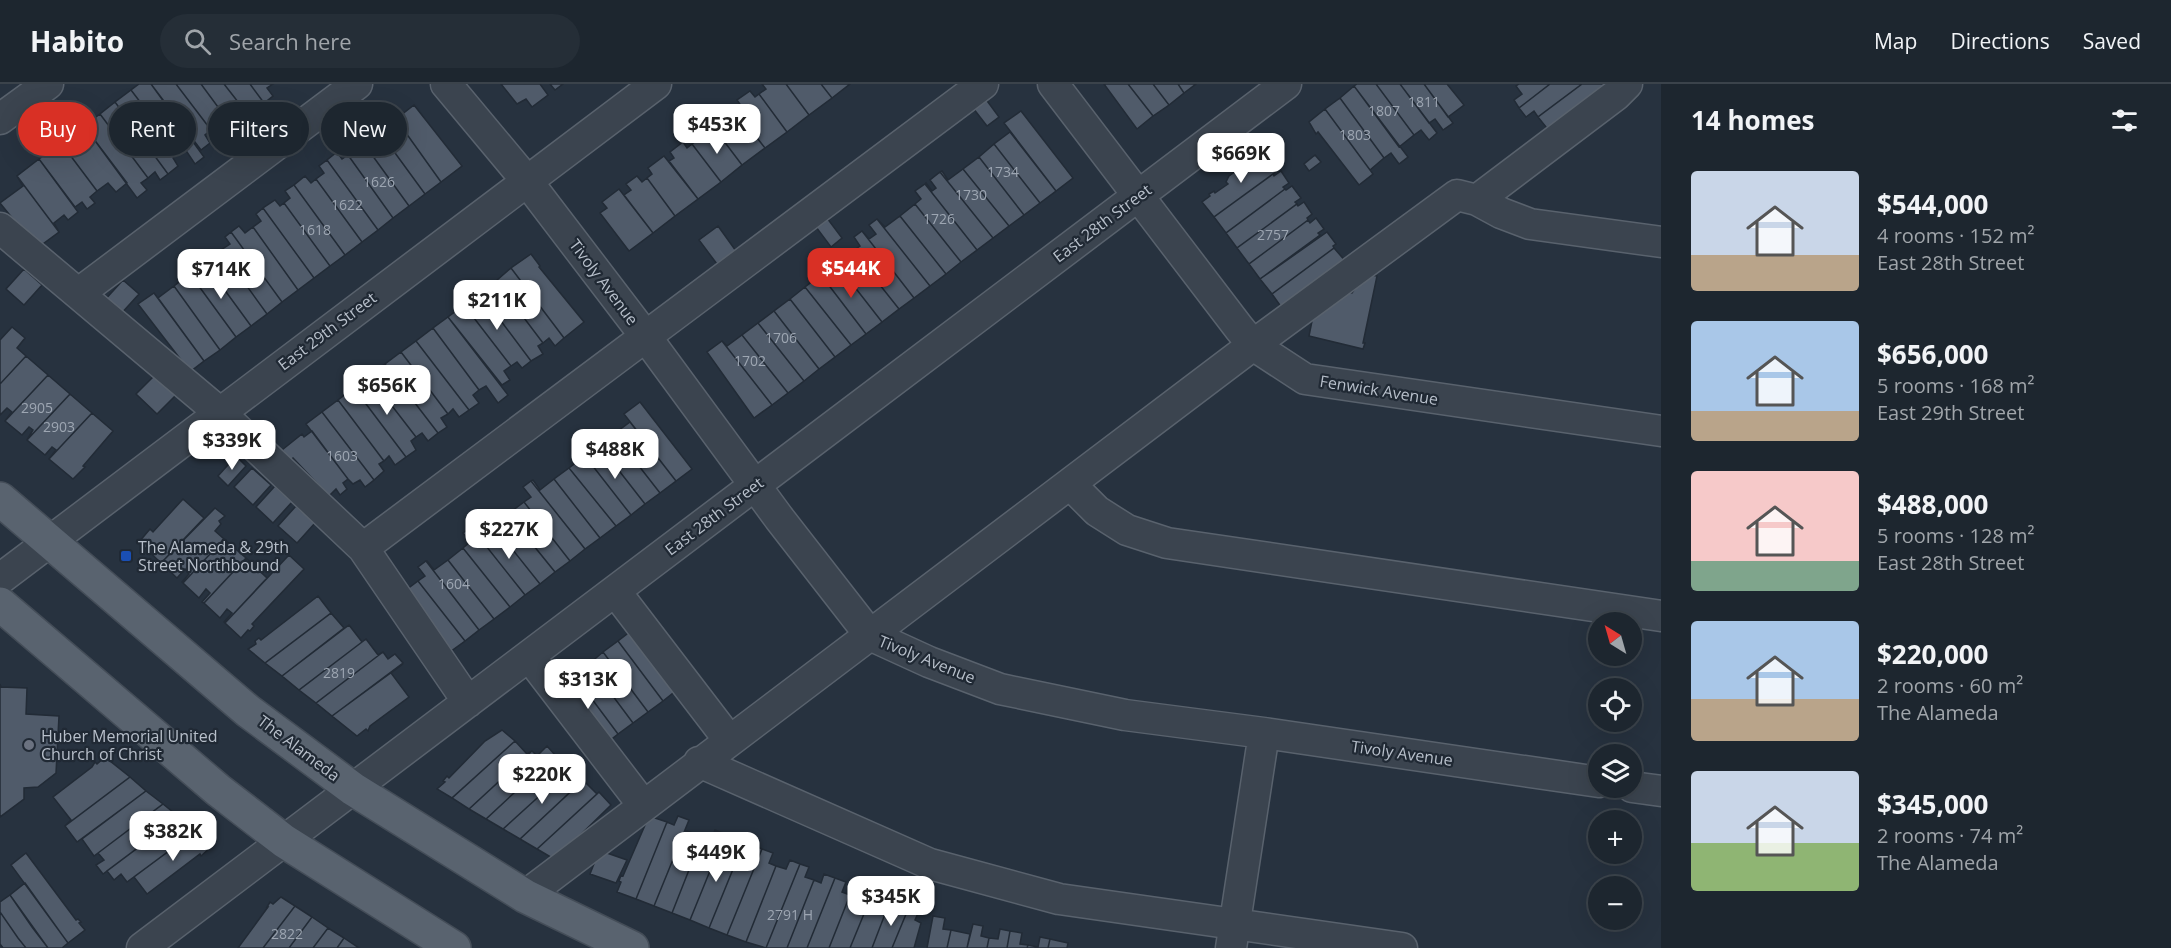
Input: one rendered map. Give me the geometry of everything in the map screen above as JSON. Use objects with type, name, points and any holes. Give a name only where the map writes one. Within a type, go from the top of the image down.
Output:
[{"type":"main road","name":"The Alameda","points":[[0,499],[248,711],[353,789],[525,896],[632,948]]},
{"type":"main road","points":[[0,604],[218,790],[284,841],[454,948]]},
{"type":"street","points":[[0,119],[48,84]]},
{"type":"street","points":[[79,293],[357,84]]},
{"type":"street","name":"Tivoly Avenue","points":[[446,84],[527,181],[870,635],[929,662],[1000,688],[1125,715],[1588,780]]},
{"type":"street","name":"East 29th Street","points":[[0,579],[656,84]]},
{"type":"street","points":[[363,549],[983,84]]},
{"type":"street","name":"Fenwick Avenue","points":[[1053,84],[1253,345],[1305,379],[1661,431]]},
{"type":"street","name":"East 28th Street","points":[[143,948],[1286,84]]},
{"type":"street","points":[[1477,200],[1616,95],[1627,84]]},
{"type":"street","points":[[525,896],[699,762],[1253,345],[1457,195],[1477,200],[1501,213],[1530,224],[1661,242]]},
{"type":"street","points":[[0,228],[219,412],[363,549],[468,702]]},
{"type":"street","points":[[1070,484],[1097,511],[1127,530],[1167,543],[1661,616]]},
{"type":"street","points":[[615,591],[729,740]]},
{"type":"street","points":[[529,656],[643,806]]},
{"type":"street","points":[[1233,936],[1264,733]]},
{"type":"street","points":[[699,762],[930,864],[1059,899],[1233,936],[1402,948]]},
{"type":"street","points":[[1642,788],[1661,791]]},
{"type":"building","points":[[139,84],[151,84],[164,102],[140,102],[131,90]]},
{"type":"building","points":[[151,84],[176,84],[190,102],[165,102]]},
{"type":"building","points":[[176,84],[201,84],[214,102],[208,102],[208,126],[196,110],[196,102],[190,102]]},
{"type":"building","points":[[201,84],[224,84],[238,102],[214,102]]},
{"type":"building","points":[[224,84],[250,84],[263,102],[249,102],[238,102]]},
{"type":"building","points":[[250,84],[273,84],[267,88],[273,96],[263,102]]},
{"type":"building","points":[[501,84],[540,84],[548,95],[532,107],[526,99],[517,104]]},
{"type":"building","points":[[550,84],[563,84],[555,90]]},
{"type":"building","points":[[762,84],[786,84],[809,115],[787,132],[759,94],[766,89]]},
{"type":"building","points":[[786,84],[821,84],[832,98],[809,115]]},
{"type":"building","points":[[821,84],[850,84],[832,98]]},
{"type":"building","points":[[1104,84],[1128,84],[1153,116],[1137,129]]},
{"type":"building","points":[[1128,84],[1153,84],[1169,105],[1153,116]]},
{"type":"building","points":[[1153,84],[1178,84],[1184,93],[1169,105]]},
{"type":"building","points":[[1178,84],[1196,84],[1184,93]]},
{"type":"building","points":[[1376,84],[1414,135],[1399,147],[1354,86]]},
{"type":"building","points":[[1376,84],[1400,84],[1437,133],[1429,140],[1421,130],[1414,135]]},
{"type":"building","points":[[1400,84],[1424,84],[1453,123],[1443,130],[1435,119],[1429,123]]},
{"type":"building","points":[[1424,84],[1447,84],[1464,105],[1448,117]]},
{"type":"building","points":[[1519,84],[1550,84],[1519,108],[1514,100],[1522,94],[1516,86]]},
{"type":"building","points":[[1550,84],[1582,84],[1538,117],[1534,111],[1526,117],[1519,108]]},
{"type":"building","points":[[1582,84],[1610,84],[1550,132],[1538,117]]},
{"type":"building","points":[[1354,86],[1408,157],[1399,164],[1391,153],[1384,158],[1340,98]]},
{"type":"building","points":[[131,90],[140,102],[115,102]]},
{"type":"building","points":[[750,91],[755,97],[759,94],[787,132],[765,148],[736,111],[742,107],[737,100]]},
{"type":"building","points":[[985,98],[999,117],[987,126],[973,108]]},
{"type":"building","points":[[1340,98],[1384,158],[1370,170],[1325,109]]},
{"type":"building","points":[[414,105],[462,166],[441,182],[407,134],[407,110]]},
{"type":"building","points":[[731,105],[765,148],[742,165],[714,128],[720,123],[716,117]]},
{"type":"building","points":[[109,107],[109,126],[100,114]]},
{"type":"building","points":[[1325,109],[1373,174],[1359,185],[1318,132],[1316,134],[1309,122]]},
{"type":"building","points":[[196,110],[208,126],[208,132],[205,135],[208,145],[201,150],[196,143]]},
{"type":"building","points":[[1021,111],[1073,178],[1056,191],[1004,123]]},
{"type":"building","points":[[100,114],[109,126],[109,156],[132,156],[148,178],[141,183],[147,190],[137,198],[97,144],[97,116]]},
{"type":"building","points":[[714,128],[742,165],[721,182],[692,144]]},
{"type":"building","points":[[1010,132],[1056,191],[1040,203],[994,144]]},
{"type":"building","points":[[407,134],[441,182],[425,194],[397,156],[407,156]]},
{"type":"building","points":[[683,142],[687,148],[692,144],[721,182],[698,199],[669,161],[674,158],[670,152]]},
{"type":"building","points":[[97,143],[127,183],[116,192],[108,183],[97,191],[71,156],[97,156]]},
{"type":"building","points":[[994,144],[1040,203],[1024,215],[979,157]]},
{"type":"building","points":[[196,146],[204,157],[195,164],[190,156],[196,156]]},
{"type":"building","points":[[1272,153],[1280,165],[1275,169],[1277,171],[1214,217],[1202,202],[1210,196],[1209,194],[1214,191],[1215,193],[1228,184],[1226,182],[1229,176],[1236,171],[1243,172],[1264,155],[1266,157]]},
{"type":"building","points":[[1315,155],[1321,162],[1309,171],[1304,164]]},
{"type":"building","points":[[43,156],[71,156],[97,191],[90,197],[95,203],[87,209],[82,202],[75,207],[39,159]]},
{"type":"building","points":[[132,156],[155,156],[168,174],[160,180],[155,172],[148,178]]},
{"type":"building","points":[[155,156],[175,156],[173,158],[178,166],[168,174]]},
{"type":"building","points":[[332,156],[340,156],[342,159],[349,156],[393,218],[378,230],[327,160]]},
{"type":"building","points":[[349,156],[373,156],[409,206],[393,218]]},
{"type":"building","points":[[373,156],[397,156],[425,194],[409,206]]},
{"type":"building","points":[[664,156],[698,199],[675,216],[647,178],[652,174],[648,168]]},
{"type":"building","points":[[979,157],[1024,215],[1009,226],[963,169]]},
{"type":"building","points":[[39,159],[78,212],[68,220],[64,215],[54,223],[59,232],[17,176]]},
{"type":"building","points":[[327,160],[378,230],[362,242],[316,179],[324,173],[319,166]]},
{"type":"building","points":[[963,169],[1009,226],[993,238],[940,172],[942,171],[948,180]]},
{"type":"building","points":[[1281,171],[1289,183],[1283,187],[1285,189],[1226,233],[1214,217],[1273,174],[1274,176]]},
{"type":"building","points":[[940,172],[993,238],[977,250],[925,184],[932,191],[936,188],[930,180]]},
{"type":"building","points":[[17,176],[59,232],[40,246],[26,235],[0,203],[23,186]]},
{"type":"building","points":[[305,176],[311,183],[316,179],[362,242],[345,255],[294,185]]},
{"type":"building","points":[[637,176],[642,182],[647,178],[675,216],[653,233],[624,195],[631,190],[626,184]]},
{"type":"building","points":[[925,184],[977,250],[961,262],[915,204],[921,199],[915,191]]},
{"type":"building","points":[[294,185],[345,255],[330,266],[284,203],[290,198],[285,191]]},
{"type":"building","points":[[1292,186],[1301,198],[1295,202],[1297,204],[1237,248],[1226,233]]},
{"type":"building","points":[[619,189],[653,233],[629,251],[600,213],[607,208],[602,202]]},
{"type":"building","points":[[275,200],[280,206],[284,203],[330,266],[314,278],[263,208]]},
{"type":"building","points":[[1304,202],[1312,214],[1307,218],[1308,220],[1249,264],[1237,248],[1297,204],[1298,206]]},
{"type":"building","points":[[915,204],[961,262],[946,274],[900,216]]},
{"type":"building","points":[[263,208],[314,278],[298,290],[253,227],[261,221],[256,214]]},
{"type":"building","points":[[900,216],[946,274],[930,286],[877,219],[885,227]]},
{"type":"building","points":[[827,218],[842,238],[831,247],[816,227]]},
{"type":"building","points":[[1316,218],[1324,229],[1318,233],[1320,235],[1260,279],[1249,264],[1308,220],[1310,223]]},
{"type":"building","points":[[877,219],[930,286],[914,298],[862,231],[869,239],[876,234],[869,225]]},
{"type":"building","points":[[239,226],[245,233],[253,227],[298,290],[282,302],[231,232]]},
{"type":"building","points":[[718,226],[736,251],[717,264],[699,240]]},
{"type":"building","points":[[862,231],[914,298],[899,309],[853,251],[860,246],[854,237]]},
{"type":"building","points":[[231,232],[282,302],[267,314],[221,250],[230,244],[225,237]]},
{"type":"building","points":[[1327,232],[1336,244],[1334,248],[1272,294],[1260,279]]},
{"type":"building","points":[[1334,248],[1347,263],[1284,311],[1272,294]]},
{"type":"building","points":[[221,250],[267,314],[251,326],[205,263]]},
{"type":"building","points":[[853,251],[899,309],[882,322],[836,263]]},
{"type":"building","points":[[531,254],[584,322],[564,338],[511,268]]},
{"type":"building","points":[[205,263],[251,326],[236,337],[190,274]]},
{"type":"building","points":[[836,263],[882,322],[866,334],[821,275]]},
{"type":"building","points":[[511,268],[564,338],[555,346],[549,338],[543,343],[496,281]]},
{"type":"building","points":[[24,269],[42,285],[24,305],[6,289]]},
{"type":"building","points":[[190,274],[236,337],[220,350],[174,286]]},
{"type":"building","points":[[1365,274],[1377,276],[1363,349],[1309,336],[1313,316],[1347,292],[1352,293]]},
{"type":"building","points":[[821,275],[866,334],[851,345],[805,287]]},
{"type":"building","points":[[123,280],[139,294],[119,316],[103,302]]},
{"type":"building","points":[[496,281],[543,343],[538,346],[543,354],[531,361],[480,293]]},
{"type":"building","points":[[174,286],[220,350],[204,361],[158,298]]},
{"type":"building","points":[[805,287],[851,345],[835,357],[790,299]]},
{"type":"building","points":[[154,293],[204,361],[187,374],[181,360],[138,304]]},
{"type":"building","points":[[480,293],[531,361],[522,368],[517,362],[511,366],[464,305]]},
{"type":"building","points":[[790,299],[835,357],[819,369],[774,311]]},
{"type":"building","points":[[464,305],[511,366],[504,371],[510,380],[502,385],[448,317]]},
{"type":"building","points":[[774,311],[819,369],[804,381],[758,323]]},
{"type":"building","points":[[448,317],[508,395],[498,403],[486,386],[479,390],[433,328]]},
{"type":"building","points":[[758,323],[804,381],[788,393],[742,335]]},
{"type":"building","points":[[12,327],[25,338],[17,348],[26,356],[0,384],[0,340]]},
{"type":"building","points":[[433,328],[479,390],[473,395],[479,403],[469,410],[416,341]]},
{"type":"building","points":[[742,335],[788,393],[772,405],[722,341],[727,346]]},
{"type":"building","points":[[416,341],[469,410],[459,417],[453,409],[448,414],[401,352]]},
{"type":"building","points":[[722,341],[772,405],[754,418],[707,352]]},
{"type":"building","points":[[401,352],[448,414],[441,418],[447,427],[438,433],[385,364]]},
{"type":"building","points":[[26,356],[48,375],[5,421],[12,412],[7,408],[0,415],[0,384]]},
{"type":"building","points":[[385,364],[438,433],[428,441],[422,433],[416,437],[369,376]]},
{"type":"building","points":[[48,375],[70,394],[27,440],[33,430],[29,427],[22,435],[5,421]]},
{"type":"building","points":[[155,375],[176,395],[157,414],[136,394]]},
{"type":"building","points":[[369,376],[416,437],[411,441],[416,450],[406,457],[354,388]]},
{"type":"building","points":[[354,388],[406,457],[395,465],[389,456],[384,461],[338,400]]},
{"type":"building","points":[[70,394],[92,413],[49,459],[56,450],[52,447],[45,455],[27,440]]},
{"type":"building","points":[[338,400],[384,461],[379,464],[384,471],[374,480],[322,412]]},
{"type":"building","points":[[640,402],[692,469],[676,481],[624,414]]},
{"type":"building","points":[[322,412],[374,480],[365,487],[360,480],[353,484],[348,479],[306,424]]},
{"type":"building","points":[[92,413],[113,431],[73,479],[49,459]]},
{"type":"building","points":[[630,422],[676,481],[660,493],[614,434]]},
{"type":"building","points":[[312,431],[348,479],[343,483],[347,489],[340,495],[336,489],[329,496],[293,458],[290,460],[282,450],[302,434],[304,437]]},
{"type":"building","points":[[614,434],[660,493],[645,504],[599,445]]},
{"type":"building","points":[[599,445],[645,504],[631,515],[585,456]]},
{"type":"building","points":[[236,456],[246,466],[228,486],[218,476]]},
{"type":"building","points":[[585,456],[631,515],[616,526],[569,468]]},
{"type":"building","points":[[252,468],[271,485],[253,505],[234,487]]},
{"type":"building","points":[[569,468],[616,526],[600,538],[554,479]]},
{"type":"building","points":[[554,479],[600,538],[585,549],[531,481],[533,480],[540,490]]},
{"type":"building","points":[[531,481],[585,549],[570,561],[524,502],[531,497],[523,487]]},
{"type":"building","points":[[275,486],[292,502],[273,523],[256,507]]},
{"type":"building","points":[[183,499],[204,518],[161,563],[139,542],[150,529],[153,532]]},
{"type":"building","points":[[524,502],[570,561],[555,572],[508,514]]},
{"type":"building","points":[[296,506],[315,523],[297,543],[278,526]]},
{"type":"building","points":[[215,508],[225,516],[219,521],[221,524],[215,531],[224,539],[183,583],[189,574],[185,569],[177,578],[161,563]]},
{"type":"building","points":[[508,514],[555,572],[540,584],[493,525]]},
{"type":"building","points":[[493,525],[540,584],[525,595],[471,527],[479,536]]},
{"type":"building","points":[[471,527],[525,595],[510,607],[463,548],[470,542],[463,533]]},
{"type":"building","points":[[224,539],[246,558],[204,603],[202,602],[210,593],[206,589],[199,598],[183,583]]},
{"type":"building","points":[[463,548],[510,607],[494,619],[448,560]]},
{"type":"building","points":[[289,555],[304,569],[252,624],[254,626],[250,631],[248,630],[241,638],[225,623]]},
{"type":"building","points":[[246,558],[267,578],[225,623],[232,613],[227,609],[220,618],[204,603]]},
{"type":"building","points":[[448,560],[494,619],[479,630],[426,561],[434,570]]},
{"type":"building","points":[[426,561],[479,630],[465,641],[418,581],[425,576],[418,567]]},
{"type":"building","points":[[418,581],[465,641],[447,654],[402,593]]},
{"type":"building","points":[[318,596],[331,613],[265,663],[248,649],[256,644],[255,641],[259,638],[261,640]]},
{"type":"building","points":[[331,613],[344,628],[282,676],[265,663]]},
{"type":"building","points":[[349,625],[362,642],[366,639],[299,690],[282,676]]},
{"type":"building","points":[[635,628],[678,689],[663,701],[618,641]]},
{"type":"building","points":[[366,639],[378,655],[383,652],[316,703],[299,690]]},
{"type":"building","points":[[618,641],[663,701],[648,712],[603,652]]},
{"type":"building","points":[[383,652],[388,659],[395,654],[403,663],[332,716],[316,703]]},
{"type":"building","points":[[603,652],[648,712],[633,723],[589,664]]},
{"type":"building","points":[[403,664],[391,673],[409,697],[370,726],[368,731],[366,729],[357,736],[332,716]]},
{"type":"building","points":[[589,664],[633,723],[618,734],[574,675]]},
{"type":"building","points":[[574,675],[618,734],[604,745],[557,688]]},
{"type":"building","name":"Huber Memorial United Church of Christ","points":[[0,684],[1,687],[27,688],[26,714],[59,716],[56,773],[38,787],[24,788],[24,799],[0,817]]},
{"type":"building","points":[[502,730],[515,741],[452,798],[437,789],[445,782],[443,781],[447,776],[449,778],[485,741]]},
{"type":"building","points":[[515,741],[527,754],[532,751],[469,809],[452,798]]},
{"type":"building","points":[[547,746],[555,755],[486,819],[469,809],[532,751],[537,756]]},
{"type":"building","points":[[555,755],[562,762],[555,769],[562,775],[568,770],[503,829],[486,819]]},
{"type":"building","points":[[105,757],[130,777],[65,826],[71,820],[53,797],[92,767],[95,762],[97,764]]},
{"type":"building","points":[[568,770],[580,783],[520,839],[503,829]]},
{"type":"building","points":[[130,777],[146,791],[77,842],[65,826]]},
{"type":"building","points":[[583,780],[597,794],[537,849],[520,839]]},
{"type":"building","points":[[146,791],[163,804],[94,856],[82,839]]},
{"type":"building","points":[[599,792],[611,805],[566,849],[554,859],[537,849]]},
{"type":"building","points":[[163,804],[179,817],[103,874],[96,865],[104,860],[98,853]]},
{"type":"building","points":[[649,816],[667,822],[636,899],[617,892],[621,875],[623,876]]},
{"type":"building","points":[[678,816],[689,820],[654,906],[636,899],[667,822],[674,825]]},
{"type":"building","points":[[179,817],[196,831],[127,882],[121,874],[114,880],[107,871]]},
{"type":"building","points":[[685,830],[702,837],[672,913],[654,906]]},
{"type":"building","points":[[715,830],[725,834],[690,920],[672,913],[702,837],[711,841]]},
{"type":"building","points":[[196,831],[213,845],[147,894],[134,877]]},
{"type":"building","points":[[725,834],[736,838],[732,848],[740,852],[709,928],[690,920]]},
{"type":"building","points":[[753,845],[762,849],[727,935],[709,928],[740,852],[748,855]]},
{"type":"building","points":[[762,849],[773,853],[769,863],[776,866],[746,942],[727,935]]},
{"type":"building","points":[[604,852],[627,860],[616,883],[590,874],[597,856]]},
{"type":"building","points":[[26,853],[85,930],[68,943],[11,865]]},
{"type":"building","points":[[790,860],[800,864],[766,948],[746,942],[776,866],[786,869]]},
{"type":"building","points":[[800,864],[809,867],[805,877],[814,880],[787,948],[766,948]]},
{"type":"building","points":[[824,874],[835,878],[807,948],[787,948],[814,880],[821,883]]},
{"type":"building","points":[[835,878],[846,882],[842,892],[850,895],[829,948],[807,948]]},
{"type":"building","points":[[25,883],[68,943],[62,948],[48,948],[10,895]]},
{"type":"building","points":[[862,888],[873,892],[850,948],[829,948],[850,895],[858,898]]},
{"type":"building","points":[[873,892],[882,896],[878,905],[887,909],[872,948],[850,948]]},
{"type":"building","points":[[10,895],[48,948],[26,948],[18,938],[0,912],[0,902]]},
{"type":"building","points":[[281,897],[295,906],[263,948],[238,948],[270,902],[273,904]]},
{"type":"building","points":[[898,902],[909,907],[892,948],[872,948],[887,909],[894,912]]},
{"type":"building","points":[[295,906],[312,917],[289,948],[263,948]]},
{"type":"building","points":[[909,907],[919,911],[915,920],[921,923],[914,948],[892,948]]},
{"type":"building","points":[[0,912],[26,948],[3,948],[0,944]]},
{"type":"building","points":[[933,916],[945,918],[943,929],[951,930],[947,948],[927,948]]},
{"type":"building","points":[[312,917],[328,928],[313,948],[289,948]]},
{"type":"building","points":[[973,924],[983,926],[981,936],[989,938],[987,948],[967,948]]},
{"type":"building","points":[[328,928],[344,938],[337,948],[313,948]]},
{"type":"building","points":[[1000,929],[1010,931],[1007,948],[987,948],[989,938],[998,939]]},
{"type":"building","points":[[951,930],[970,934],[967,948],[947,948]]},
{"type":"building","points":[[1010,931],[1022,933],[1020,944],[1028,945],[1027,948],[1007,948]]},
{"type":"building","points":[[1040,937],[1050,939],[1048,948],[1027,948],[1028,945],[1038,947]]},
{"type":"building","points":[[344,938],[359,948],[337,948]]},
{"type":"building","points":[[1050,939],[1068,943],[1067,948],[1048,948]]},
{"type":"place","name":"The Alameda & 29th Street Northbound","points":[[126,556]]},
{"type":"place","name":"Huber Memorial United Church of Christ","points":[[29,745]]}]
